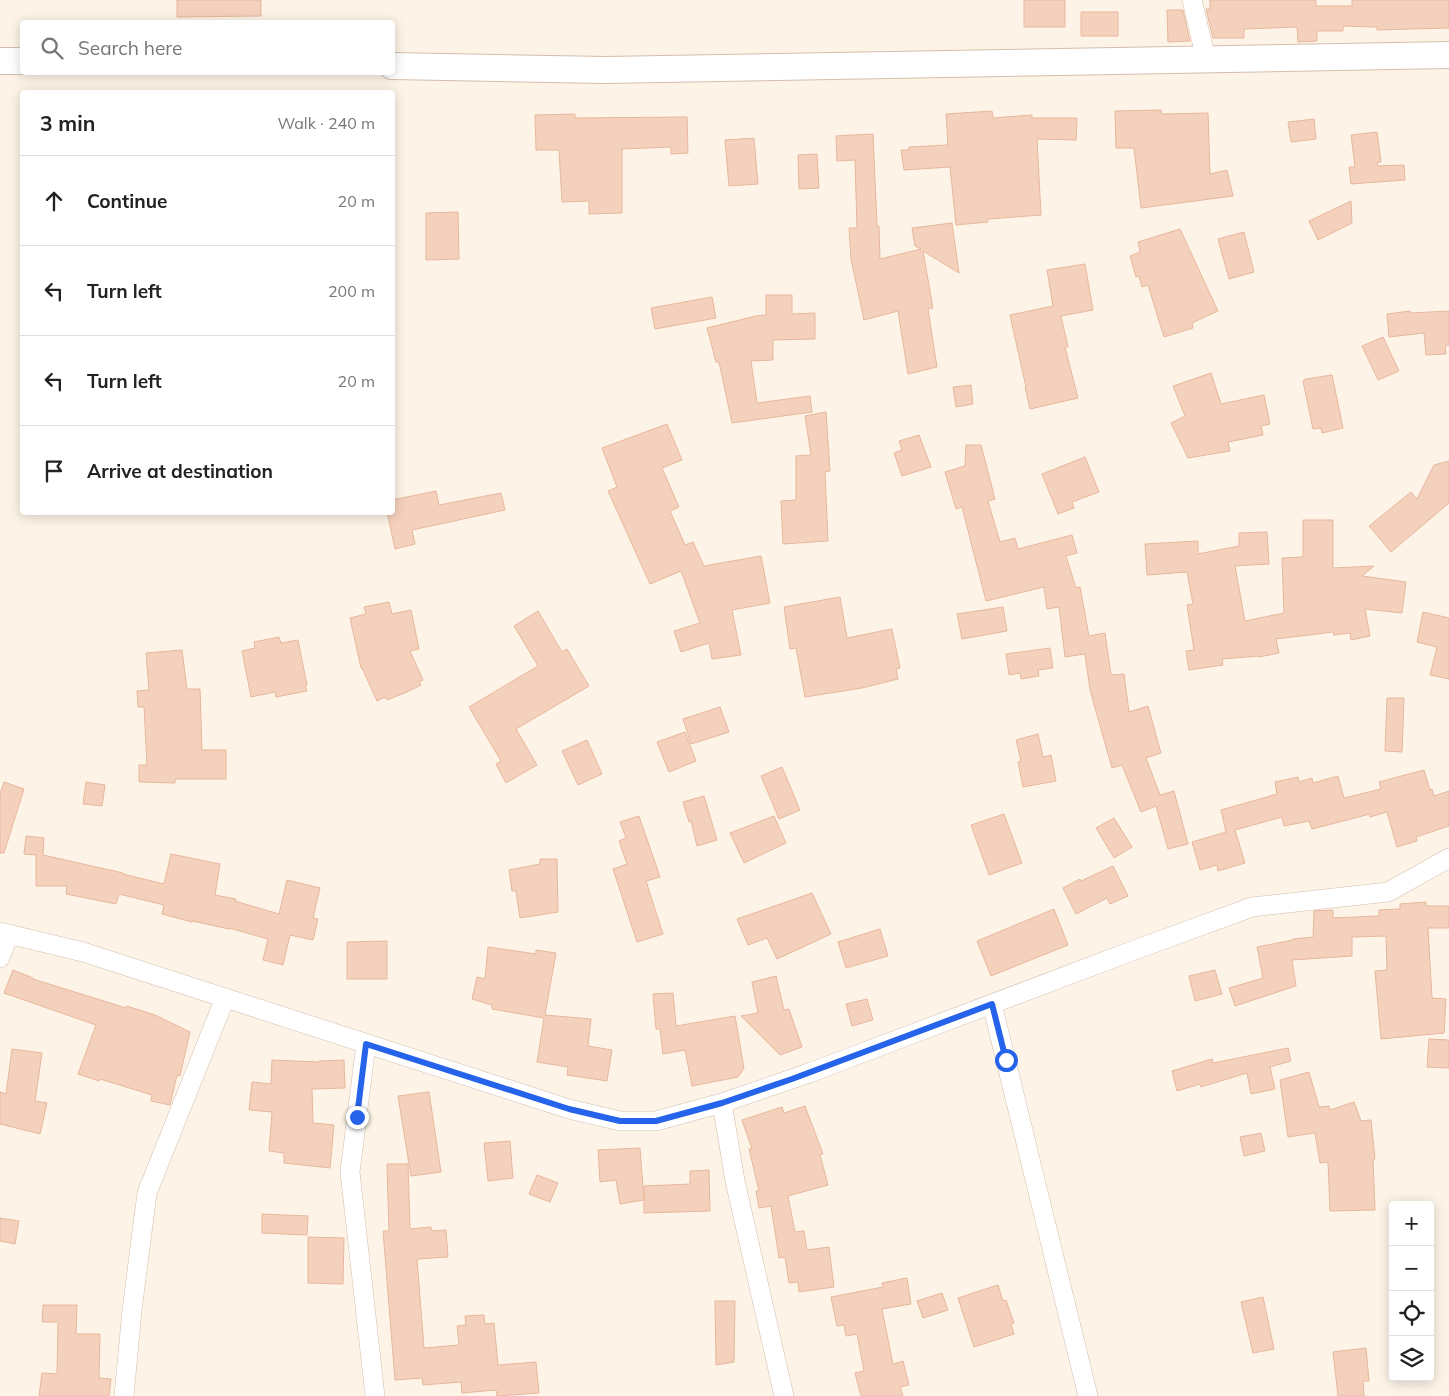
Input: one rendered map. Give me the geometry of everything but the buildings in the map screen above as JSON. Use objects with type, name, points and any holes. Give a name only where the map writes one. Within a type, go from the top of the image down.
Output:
[{"type":"main road","points":[[395,66],[605,70],[1449,55]]},
{"type":"main road","points":[[0,60],[20,61]]},
{"type":"street","points":[[1192,0],[1206,59]]},
{"type":"street","points":[[0,958],[4,933],[82,952],[569,1109],[620,1121],[656,1121],[722,1103],[809,1073],[1252,907],[1388,892],[1449,858]]},
{"type":"street","points":[[124,1396],[132,1310],[147,1193],[225,998]]},
{"type":"street","points":[[992,1004],[1088,1396]]},
{"type":"street","points":[[366,1044],[350,1172],[375,1396]]},
{"type":"street","points":[[722,1103],[735,1181],[784,1396]]},
{"type":"route","points":[[357,1117],[366,1044],[569,1109],[620,1121],[656,1121],[722,1103],[809,1073],[992,1004],[1006,1060]]}]
